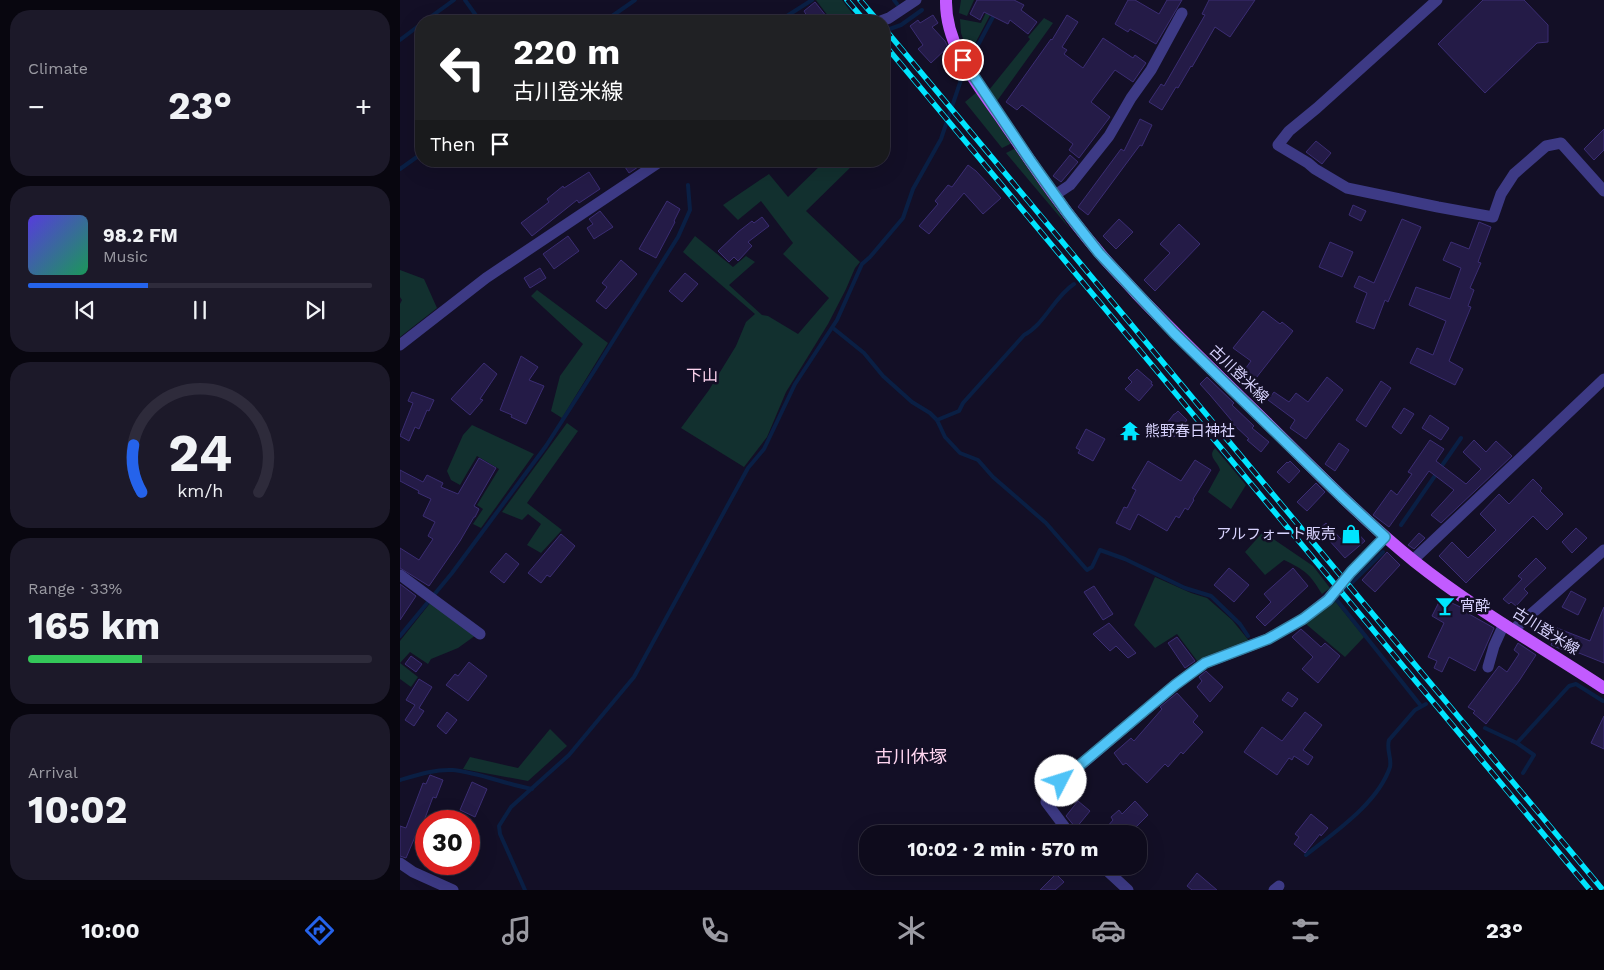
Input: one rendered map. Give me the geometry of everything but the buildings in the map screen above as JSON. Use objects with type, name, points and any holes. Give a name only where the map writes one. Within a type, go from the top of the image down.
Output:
[{"type":"main road","name":"古川登米線","points":[[946,0],[954,45],[972,75],[1055,195],[1099,253],[1174,333],[1385,537],[1448,588],[1604,688]]},
{"type":"street","points":[[890,17],[916,0]]},
{"type":"street","points":[[1438,0],[1289,131],[1278,145],[1347,188],[1444,209],[1493,217],[1501,194],[1514,174],[1546,146],[1561,143],[1604,191]]},
{"type":"street","points":[[1055,195],[1070,185],[1109,136],[1131,98],[1151,70],[1182,13]]},
{"type":"street","points":[[400,345],[486,278],[652,167]]},
{"type":"street","points":[[1413,560],[1604,379]]},
{"type":"street","points":[[1063,825],[1046,802],[1048,793],[1175,685],[1205,663],[1268,639],[1303,619],[1328,600],[1351,572],[1385,537]]},
{"type":"street","points":[[1488,667],[1494,646],[1508,627],[1604,550]]},
{"type":"street","points":[[400,576],[480,634]]},
{"type":"street","points":[[400,862],[413,872],[453,890]]},
{"type":"street","points":[[1112,875],[1128,890]]},
{"type":"green space","points":[[816,0],[842,0],[853,15],[827,15]]},
{"type":"green space","points":[[961,0],[974,0],[967,16],[959,13]]},
{"type":"green space","points":[[992,0],[998,0],[969,55],[961,33],[960,19],[981,23]]},
{"type":"green space","points":[[1044,18],[1053,23],[997,101],[989,90],[1030,39],[1028,37]]},
{"type":"green space","points":[[977,92],[1012,143],[1002,148],[965,102]]},
{"type":"green space","points":[[1016,148],[1070,229],[1006,153]]},
{"type":"green space","points":[[819,167],[851,167],[806,211],[860,262],[855,268],[828,324],[786,392],[767,437],[744,467],[681,428],[709,390],[736,346],[746,322],[755,314],[683,252],[695,236],[733,267],[746,256],[755,262],[729,285],[762,315],[768,316],[798,334],[829,298],[783,254],[793,243],[761,201],[738,220],[723,205],[769,174],[788,197]]},
{"type":"green space","points":[[400,270],[424,279],[437,308],[400,337],[400,304],[402,300],[400,297]]},
{"type":"green space","points":[[537,290],[608,343],[562,418],[551,411],[560,376],[583,344],[531,296]]},
{"type":"green space","points":[[567,423],[578,431],[527,503],[562,530],[541,553],[527,545],[541,524],[528,514],[522,520],[502,512]]},
{"type":"green space","points":[[472,425],[534,454],[481,528],[473,524],[483,509],[477,505],[499,469],[477,456],[460,485],[451,480],[447,471],[463,435]]},
{"type":"green space","points":[[1215,448],[1246,485],[1231,509],[1208,492],[1220,470],[1212,454]]},
{"type":"green space","points":[[1263,532],[1313,566],[1330,588],[1322,594],[1306,573],[1284,560],[1265,575],[1245,552]]},
{"type":"green space","points":[[1155,577],[1207,598],[1232,620],[1250,642],[1198,662],[1177,634],[1155,648],[1134,625]]},
{"type":"green space","points":[[1335,601],[1364,637],[1345,657],[1306,624]]},
{"type":"green space","points":[[431,602],[476,635],[458,648],[431,659],[428,664],[410,652],[400,663],[400,641]]},
{"type":"green space","points":[[400,663],[418,677],[411,687],[400,679]]},
{"type":"green space","points":[[550,729],[567,746],[528,781],[463,769],[470,757],[518,768]]},
{"type":"waterway","points":[[433,15],[454,0]]},
{"type":"waterway","points":[[465,0],[476,15]]},
{"type":"waterway","points":[[614,15],[635,0]]},
{"type":"waterway","points":[[788,15],[812,0]]},
{"type":"waterway","points":[[894,0],[897,4]]},
{"type":"waterway","points":[[890,29],[901,25],[922,10]]},
{"type":"waterway","points":[[968,64],[995,13]]},
{"type":"waterway","points":[[400,40],[415,29]]},
{"type":"waterway","points":[[525,890],[500,834],[499,826],[511,807],[569,755],[634,677],[748,468],[764,449],[795,384],[837,320],[862,264],[903,218],[913,189],[941,139],[964,71]]},
{"type":"waterway","points":[[400,169],[415,158]]},
{"type":"waterway","points":[[400,636],[452,573],[546,446],[596,368],[678,237],[690,210],[688,185]]},
{"type":"waterway","points":[[937,420],[959,411],[963,403],[1024,335],[1038,324],[1067,289],[1074,284]]},
{"type":"waterway","points":[[833,328],[864,353],[883,376],[912,402],[930,413],[937,420],[945,437],[960,453],[978,460],[993,477],[1046,523],[1087,570],[1092,567],[1100,550],[1125,559],[1185,588],[1211,596],[1240,624],[1248,636]]},
{"type":"waterway","points":[[1401,525],[1461,438]]},
{"type":"waterway","points":[[1331,603],[1383,552]]},
{"type":"waterway","points":[[1336,599],[1421,706]]},
{"type":"waterway","points":[[1517,743],[1569,686],[1576,684],[1603,701]]},
{"type":"waterway","points":[[1306,855],[1342,827],[1376,793],[1390,767],[1389,740],[1415,710],[1426,704]]},
{"type":"waterway","points":[[1485,728],[1517,743],[1534,755],[1523,773]]},
{"type":"waterway","points":[[400,780],[433,771],[453,770],[532,789]]},
{"type":"railway","points":[[847,0],[860,15]]},
{"type":"railway","points":[[860,0],[873,15]]},
{"type":"railway","points":[[890,35],[1603,890]]},
{"type":"railway","points":[[890,51],[1590,890]]},
{"type":"place","name":"熊野春日神社","points":[[1130,431]]},
{"type":"place","name":"アルフォート販売","points":[[1351,534]]},
{"type":"place","name":"宵酔","points":[[1445,606]]},
{"type":"district","name":"下山","points":[[702,375]]},
{"type":"district","name":"古川休塚","points":[[911,756]]},
{"type":"route","points":[[963,60],[1030,160],[1099,253],[1174,333],[1385,537],[1351,572],[1328,600],[1303,619],[1268,639],[1205,663],[1184,677],[1061,781]]}]
